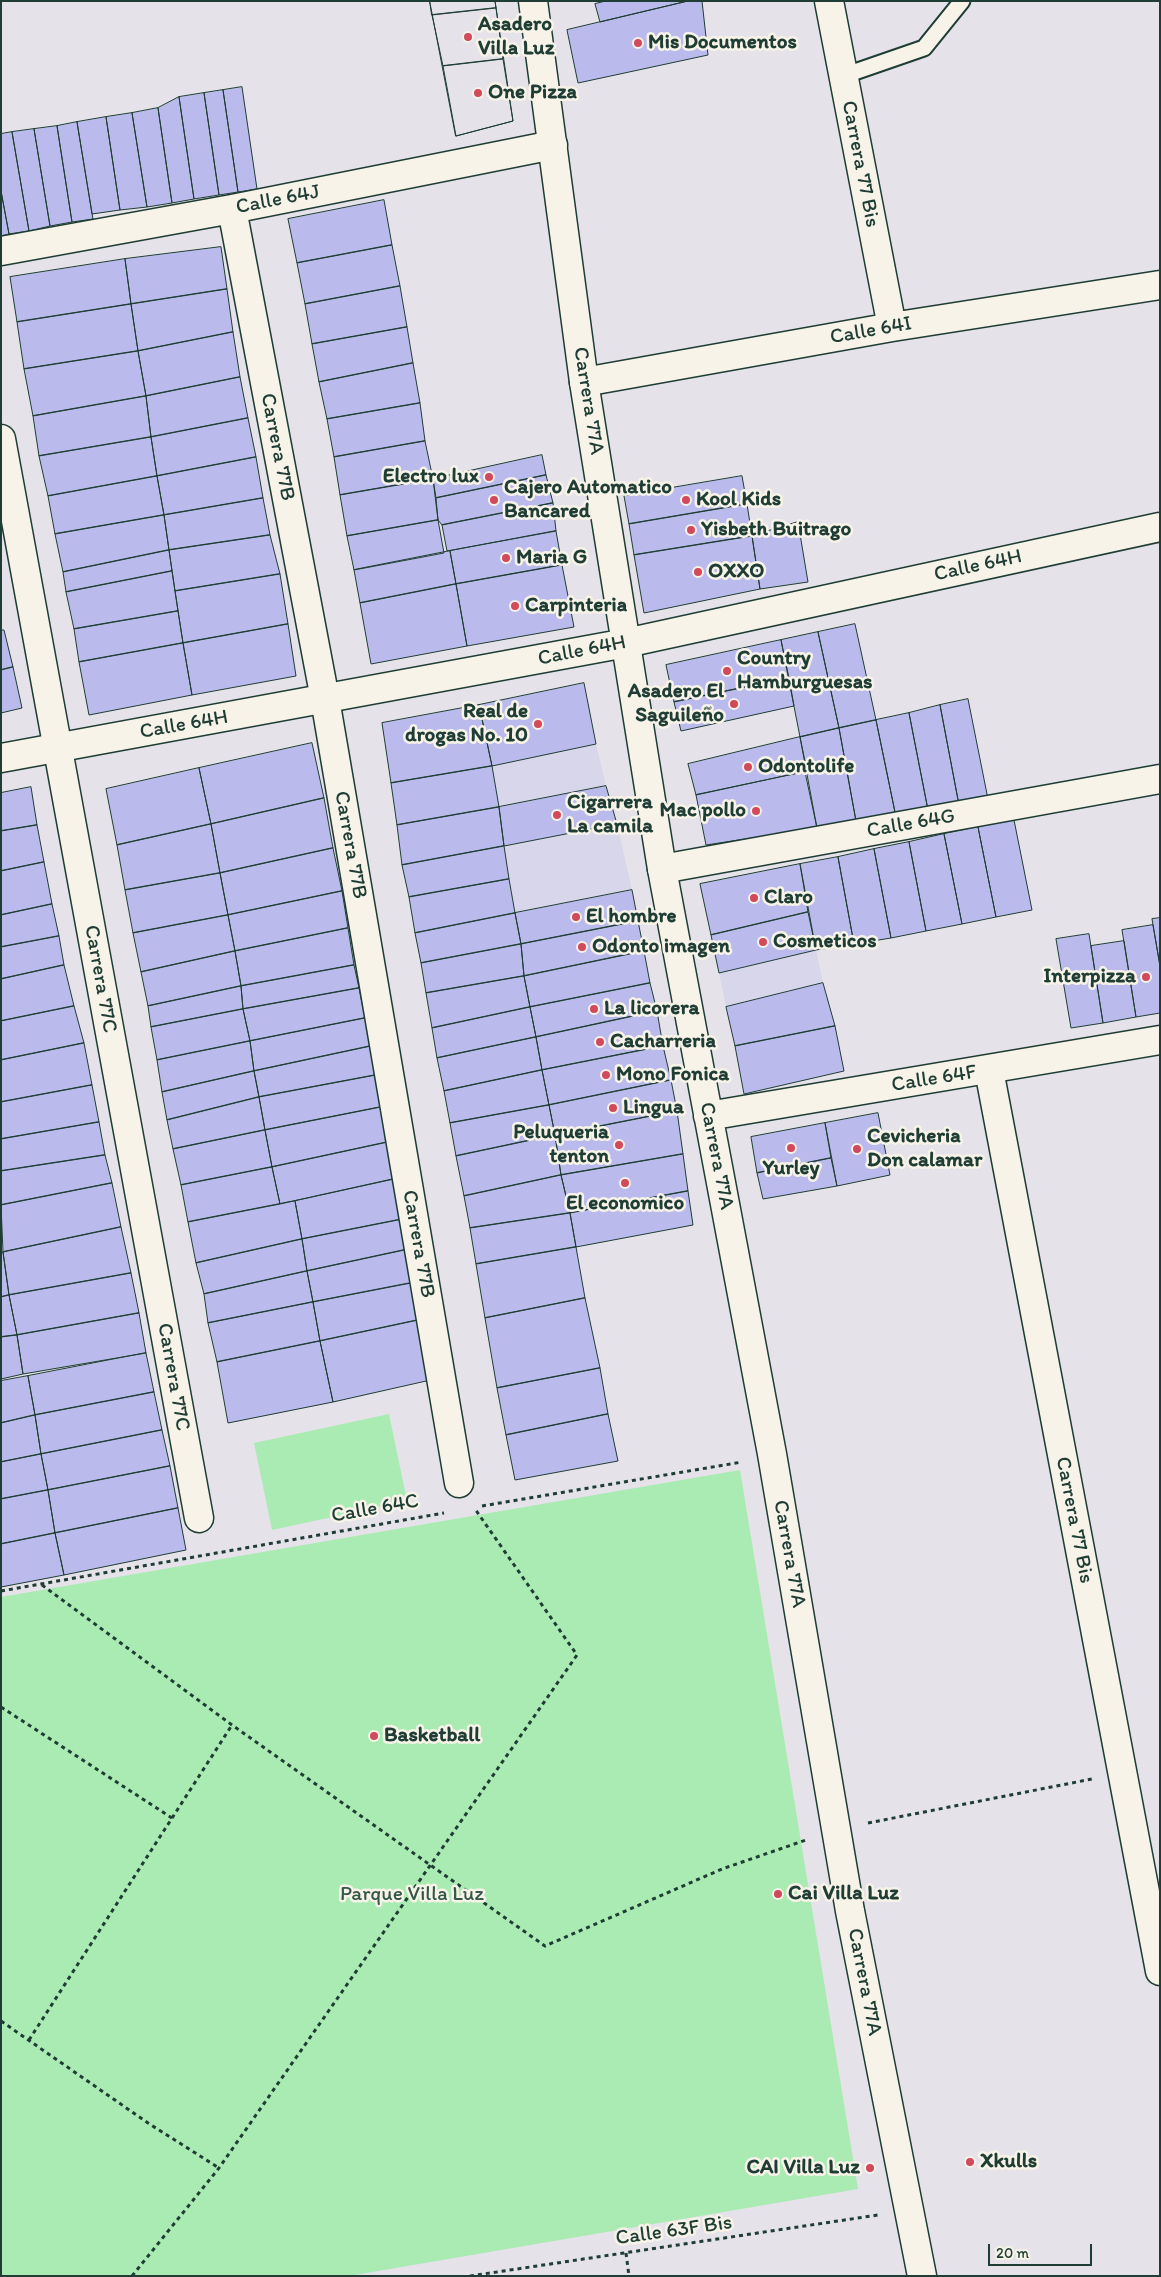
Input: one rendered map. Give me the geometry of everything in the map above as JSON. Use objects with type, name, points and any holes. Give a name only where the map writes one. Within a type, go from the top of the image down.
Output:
[{"type":"street","name":"Carrera 77A","points":[[533,1],[554,145],[584,382],[662,868],[772,1454],[849,1902],[922,2276]]},
{"type":"street","name":"Carrera 77 Bis","points":[[829,1],[892,327]]},
{"type":"street","name":"Calle 64J","points":[[1,251],[554,145]]},
{"type":"street","name":"Carrera 77B","points":[[232,208],[326,698],[459,1483]]},
{"type":"street","name":"Calle 64I","points":[[584,382],[892,327],[1160,285]]},
{"type":"street","name":"Carrera 77C","points":[[1,439],[199,1518]]},
{"type":"street","name":"Calle 64H","points":[[1,758],[626,643],[1160,527]]},
{"type":"street","name":"Calle 64G","points":[[662,868],[1160,779]]},
{"type":"street","name":"Calle 64F","points":[[708,1116],[1160,1040]]},
{"type":"street","name":"Carrera 77 Bis","points":[[989,1070],[1160,1971]]},
{"type":"lane","points":[[843,76],[924,48],[962,1]]},
{"type":"path","points":[[132,2276],[219,2168],[577,1655],[473,1508],[748,1460]]},
{"type":"path","name":"Calle 64C","points":[[1,1591],[454,1511]]},
{"type":"path","points":[[42,1584],[232,1725],[545,1946],[722,1869],[814,1837]]},
{"type":"path","points":[[1,1706],[172,1818]]},
{"type":"path","points":[[29,2040],[232,1725]]},
{"type":"path","points":[[861,1824],[1122,1773]]},
{"type":"path","points":[[1,2021],[148,2122],[219,2168]]},
{"type":"path","name":"Calle 63F Bis","points":[[470,2276],[882,2214]]},
{"type":"path","points":[[626,2253],[629,2276]]},
{"type":"shaded area","points":[[596,744],[606,786],[499,807],[492,766]]},
{"type":"shaded area","points":[[617,824],[632,890],[515,913],[504,846]]},
{"type":"shaded area","points":[[816,950],[823,983],[726,1007],[719,973]]},
{"type":"green space","points":[[389,1414],[407,1501],[272,1530],[254,1443]]},
{"type":"green space","name":"Parque Villa Luz","points":[[740,1470],[858,2189],[349,2276],[1,2276],[1,1597]]},
{"type":"building","points":[[430,1],[495,1],[513,121],[456,136]]},
{"type":"building","points":[[430,1],[495,1],[496,8],[432,15]]},
{"type":"building","points":[[606,1],[688,1],[600,22],[595,4]]},
{"type":"building","name":"Mis Documentos","points":[[688,1],[702,1],[708,55],[578,83],[567,30]]},
{"type":"building","name":"Asadero Villa Luz","points":[[496,8],[503,59],[443,66],[432,15]]},
{"type":"building","name":"One Pizza","points":[[503,59],[513,121],[456,136],[443,66]]},
{"type":"building","points":[[242,87],[257,189],[238,192],[223,90]]},
{"type":"building","points":[[223,90],[238,192],[219,195],[204,93]]},
{"type":"building","points":[[204,93],[219,195],[194,199],[179,97]]},
{"type":"building","points":[[179,97],[194,199],[172,203],[158,108]]},
{"type":"building","points":[[158,108],[172,203],[147,207],[132,113]]},
{"type":"building","points":[[132,113],[147,207],[120,210],[106,117]]},
{"type":"building","points":[[106,117],[120,210],[92,214],[77,122]]},
{"type":"building","points":[[77,122],[93,219],[72,222],[57,126]]},
{"type":"building","points":[[57,126],[72,222],[50,226],[34,129]]},
{"type":"building","points":[[34,129],[50,226],[29,231],[12,132]]},
{"type":"building","points":[[12,132],[29,231],[9,234],[1,191],[1,134]]},
{"type":"building","points":[[1,191],[9,234],[1,236]]},
{"type":"building","points":[[384,200],[392,245],[297,263],[288,219]]},
{"type":"building","points":[[392,245],[400,286],[305,304],[297,263]]},
{"type":"building","points":[[221,247],[227,289],[131,304],[125,259]]},
{"type":"building","points":[[125,259],[131,304],[17,322],[10,277]]},
{"type":"building","points":[[400,286],[407,327],[312,344],[305,304]]},
{"type":"building","points":[[227,289],[233,332],[138,351],[131,304]]},
{"type":"building","points":[[131,304],[138,351],[24,369],[17,322]]},
{"type":"building","points":[[407,327],[413,363],[319,382],[312,344]]},
{"type":"building","points":[[233,332],[240,377],[146,396],[138,351]]},
{"type":"building","points":[[138,351],[146,396],[33,416],[24,369]]},
{"type":"building","points":[[413,363],[420,403],[327,419],[319,382]]},
{"type":"building","points":[[240,377],[248,418],[151,437],[146,396]]},
{"type":"building","points":[[146,396],[151,437],[39,456],[33,416]]},
{"type":"building","points":[[420,403],[425,441],[334,457],[327,419]]},
{"type":"building","points":[[248,418],[256,457],[157,476],[151,437]]},
{"type":"building","points":[[151,437],[157,476],[48,496],[39,456]]},
{"type":"building","points":[[425,441],[433,479],[340,495],[334,457]]},
{"type":"building","name":"Electro lux","points":[[542,455],[546,475],[436,498],[433,479]]},
{"type":"building","points":[[256,457],[263,498],[164,515],[157,476]]},
{"type":"building","name":"Cajero Automatico Bancared","points":[[546,475],[553,503],[442,525],[438,520],[436,498]]},
{"type":"building","points":[[157,476],[164,515],[55,534],[48,496]]},
{"type":"building","name":"Kool Kids","points":[[742,476],[747,504],[629,524],[624,496]]},
{"type":"building","points":[[433,479],[438,520],[347,536],[340,495]]},
{"type":"building","points":[[263,498],[270,535],[169,550],[164,515]]},
{"type":"building","points":[[553,503],[556,531],[447,551],[442,525]]},
{"type":"building","name":"Yisbeth Buitrago","points":[[747,504],[752,536],[634,555],[629,524]]},
{"type":"building","points":[[164,515],[169,550],[63,572],[55,534]]},
{"type":"building","points":[[438,520],[444,553],[354,570],[347,536]]},
{"type":"building","points":[[798,522],[808,582],[760,589],[752,536]]},
{"type":"building","name":"Maria G","points":[[556,531],[562,565],[456,584],[450,551]]},
{"type":"building","points":[[270,535],[280,574],[175,591],[169,550]]},
{"type":"building","name":"OXXO","points":[[752,536],[760,589],[644,613],[634,555]]},
{"type":"building","points":[[169,550],[172,571],[66,592],[63,572]]},
{"type":"building","points":[[450,551],[456,584],[360,603],[354,570]]},
{"type":"building","name":"Carpinteria","points":[[562,565],[574,627],[467,646],[456,584]]},
{"type":"building","points":[[172,571],[178,611],[74,629],[66,592]]},
{"type":"building","points":[[280,574],[288,624],[183,643],[175,591]]},
{"type":"building","points":[[456,584],[467,646],[371,664],[360,603]]},
{"type":"building","points":[[178,611],[183,643],[79,662],[74,629]]},
{"type":"building","points":[[288,624],[296,676],[192,695],[183,643]]},
{"type":"building","points":[[855,624],[876,720],[839,728],[818,632]]},
{"type":"building","points":[[1,630],[4,630],[13,667],[1,670]]},
{"type":"building","points":[[818,632],[839,728],[800,737],[781,640]]},
{"type":"building","name":"Country Hamburguesas","points":[[781,640],[789,678],[674,702],[666,665]]},
{"type":"building","points":[[183,643],[192,695],[89,715],[79,662]]},
{"type":"building","points":[[13,667],[22,708],[1,713],[1,670]]},
{"type":"building","name":"Asadero El Saguileño","points":[[789,678],[794,706],[681,731],[674,702]]},
{"type":"building","name":"Real de drogas No. 10","points":[[584,683],[596,744],[492,766],[479,705]]},
{"type":"building","points":[[968,699],[988,799],[959,805],[940,705]]},
{"type":"building","points":[[479,705],[492,766],[391,783],[382,723]]},
{"type":"building","points":[[940,705],[959,805],[928,810],[909,713]]},
{"type":"building","points":[[909,713],[928,810],[896,817],[876,720]]},
{"type":"building","points":[[876,720],[896,817],[856,821],[839,728]]},
{"type":"building","points":[[839,728],[856,821],[817,828],[800,737]]},
{"type":"building","name":"Odontolife","points":[[800,737],[807,771],[696,795],[688,764]]},
{"type":"building","points":[[312,743],[324,798],[211,824],[199,768]]},
{"type":"building","points":[[492,766],[499,807],[397,825],[391,783]]},
{"type":"building","points":[[199,768],[211,824],[117,845],[106,789]]},
{"type":"building","name":"Mac pollo","points":[[805,772],[817,828],[706,845],[696,795]]},
{"type":"building","name":"Cigarrera La camila","points":[[606,786],[617,824],[504,846],[499,807]]},
{"type":"building","points":[[31,787],[37,825],[1,831],[1,793]]},
{"type":"building","points":[[324,798],[333,848],[220,873],[211,824]]},
{"type":"building","points":[[499,807],[504,846],[402,865],[397,825]]},
{"type":"building","points":[[1014,820],[1032,910],[996,917],[978,827]]},
{"type":"building","points":[[211,824],[220,873],[125,890],[117,845]]},
{"type":"building","points":[[37,825],[44,862],[1,871],[1,831]]},
{"type":"building","points":[[978,827],[996,917],[962,924],[944,834]]},
{"type":"building","points":[[944,834],[962,924],[926,931],[909,842]]},
{"type":"building","points":[[909,842],[926,931],[891,938],[874,849]]},
{"type":"building","points":[[504,846],[509,879],[409,897],[402,865]]},
{"type":"building","points":[[333,848],[342,891],[228,915],[220,873]]},
{"type":"building","points":[[874,849],[891,938],[854,944],[838,857]]},
{"type":"building","points":[[838,857],[854,944],[816,950],[800,864]]},
{"type":"building","points":[[44,862],[52,904],[1,915],[1,871]]},
{"type":"building","name":"Claro","points":[[800,864],[808,912],[711,935],[700,884]]},
{"type":"building","points":[[220,873],[228,915],[133,933],[125,890]]},
{"type":"building","points":[[509,879],[515,913],[415,933],[409,897]]},
{"type":"building","name":"El hombre","points":[[632,890],[638,921],[521,944],[515,913]]},
{"type":"building","points":[[342,891],[348,928],[235,951],[228,915]]},
{"type":"building","points":[[52,904],[59,936],[1,947],[1,915]]},
{"type":"building","name":"Cosmeticos","points":[[808,912],[816,950],[719,973],[711,935]]},
{"type":"building","points":[[515,913],[521,944],[421,963],[415,933]]},
{"type":"building","points":[[228,915],[235,951],[141,972],[133,933]]},
{"type":"building","points":[[1160,918],[1160,966],[1152,919]]},
{"type":"building","name":"Odonto imagen","points":[[638,921],[644,951],[524,976],[521,944]]},
{"type":"building","points":[[1153,925],[1160,966],[1160,1013],[1136,1017],[1122,930]]},
{"type":"building","points":[[348,928],[354,965],[241,986],[235,951]]},
{"type":"building","points":[[1089,934],[1103,1023],[1071,1028],[1056,939]]},
{"type":"building","points":[[59,936],[64,965],[1,979],[1,947]]},
{"type":"building","points":[[1124,941],[1136,1017],[1103,1023],[1091,946]]},
{"type":"building","points":[[521,944],[524,976],[426,993],[421,963]]},
{"type":"building","points":[[235,951],[241,986],[148,1006],[141,972]]},
{"type":"building","points":[[644,951],[650,983],[530,1007],[524,976]]},
{"type":"building","points":[[64,965],[74,1006],[1,1021],[1,979]]},
{"type":"building","points":[[354,965],[359,988],[243,1009],[241,986]]},
{"type":"building","points":[[524,976],[530,1007],[432,1028],[426,993]]},
{"type":"building","name":"La licorera","points":[[650,983],[657,1011],[536,1037],[530,1007]]},
{"type":"building","points":[[823,983],[835,1026],[735,1046],[726,1007]]},
{"type":"building","points":[[241,986],[243,1009],[151,1027],[148,1006]]},
{"type":"building","points":[[359,988],[365,1018],[250,1041],[243,1009]]},
{"type":"building","points":[[74,1006],[84,1043],[1,1060],[1,1021]]},
{"type":"building","points":[[530,1007],[536,1037],[437,1058],[432,1028]]},
{"type":"building","points":[[243,1009],[250,1041],[157,1060],[151,1027]]},
{"type":"building","name":"Cacharreria","points":[[657,1011],[663,1046],[542,1070],[536,1037]]},
{"type":"building","points":[[365,1018],[371,1046],[254,1071],[250,1041]]},
{"type":"building","points":[[835,1026],[844,1071],[744,1094],[735,1046]]},
{"type":"building","points":[[536,1037],[542,1070],[444,1091],[437,1058]]},
{"type":"building","points":[[250,1041],[254,1071],[162,1092],[157,1060]]},
{"type":"building","points":[[84,1043],[92,1085],[1,1102],[1,1060]]},
{"type":"building","points":[[371,1046],[376,1075],[259,1097],[254,1071]]},
{"type":"building","name":"Mono Fonica","points":[[663,1046],[671,1080],[549,1105],[542,1070]]},
{"type":"building","points":[[542,1070],[549,1105],[450,1123],[444,1091]]},
{"type":"building","points":[[254,1071],[259,1097],[167,1120],[162,1092]]},
{"type":"building","points":[[376,1075],[381,1107],[265,1130],[259,1097]]},
{"type":"building","name":"Lingua","points":[[671,1080],[677,1111],[555,1135],[549,1105]]},
{"type":"building","points":[[92,1085],[99,1122],[1,1139],[1,1102]]},
{"type":"building","points":[[259,1097],[265,1130],[173,1149],[167,1120]]},
{"type":"building","points":[[549,1105],[555,1135],[456,1156],[450,1123]]},
{"type":"building","points":[[381,1107],[388,1142],[272,1167],[265,1130]]},
{"type":"building","name":"Peluqueria tenton","points":[[677,1111],[683,1154],[561,1175],[555,1135]]},
{"type":"building","name":"Cevicheria Don calamar","points":[[878,1113],[890,1175],[837,1186],[825,1123]]},
{"type":"building","points":[[99,1122],[105,1155],[1,1171],[1,1139]]},
{"type":"building","name":"Yurley","points":[[825,1123],[831,1158],[757,1173],[751,1137]]},
{"type":"building","points":[[265,1130],[272,1167],[181,1185],[173,1149]]},
{"type":"building","points":[[555,1135],[561,1175],[464,1196],[456,1156]]},
{"type":"building","points":[[388,1142],[394,1179],[280,1204],[272,1167]]},
{"type":"building","name":"El economico","points":[[683,1154],[688,1191],[570,1213],[561,1175]]},
{"type":"building","points":[[105,1155],[112,1183],[1,1205],[1,1171]]},
{"type":"building","points":[[831,1158],[837,1186],[763,1199],[757,1173]]},
{"type":"building","points":[[272,1167],[280,1204],[188,1222],[181,1185]]},
{"type":"building","points":[[561,1175],[570,1213],[470,1228],[464,1196]]},
{"type":"building","points":[[394,1179],[403,1219],[302,1239],[295,1201]]},
{"type":"building","points":[[112,1183],[121,1227],[3,1252],[1,1205]]},
{"type":"building","points":[[688,1191],[693,1225],[576,1247],[570,1213]]},
{"type":"building","points":[[295,1201],[302,1239],[196,1263],[188,1222]]},
{"type":"building","points":[[570,1213],[576,1247],[476,1264],[470,1228]]},
{"type":"building","points":[[403,1219],[409,1249],[307,1271],[302,1239]]},
{"type":"building","points":[[121,1227],[131,1273],[9,1295],[3,1252]]},
{"type":"building","points":[[302,1239],[307,1271],[204,1294],[196,1263]]},
{"type":"building","points":[[576,1247],[585,1298],[485,1318],[476,1264]]},
{"type":"building","points":[[409,1249],[416,1282],[313,1302],[307,1271]]},
{"type":"building","points":[[1,1252],[3,1252],[9,1295],[1,1297]]},
{"type":"building","points":[[307,1271],[313,1302],[208,1323],[204,1294]]},
{"type":"building","points":[[131,1273],[139,1313],[17,1335],[9,1295]]},
{"type":"building","points":[[416,1282],[423,1319],[320,1341],[313,1302]]},
{"type":"building","points":[[9,1295],[17,1335],[1,1337],[1,1297]]},
{"type":"building","points":[[585,1298],[600,1368],[497,1388],[485,1318]]},
{"type":"building","points":[[313,1302],[320,1341],[217,1362],[208,1323]]},
{"type":"building","points":[[139,1313],[146,1353],[23,1374],[17,1335]]},
{"type":"building","points":[[423,1319],[435,1379],[333,1402],[320,1341]]},
{"type":"building","points":[[17,1335],[23,1374],[1,1379],[1,1337]]},
{"type":"building","points":[[320,1341],[333,1402],[228,1423],[217,1362]]},
{"type":"building","points":[[146,1353],[154,1392],[35,1415],[28,1376]]},
{"type":"building","points":[[600,1368],[608,1414],[506,1435],[497,1388]]},
{"type":"building","points":[[28,1376],[35,1415],[1,1423],[1,1381]]},
{"type":"building","points":[[154,1392],[162,1430],[41,1454],[35,1415]]},
{"type":"building","points":[[608,1414],[618,1461],[515,1480],[506,1435]]},
{"type":"building","points":[[35,1415],[41,1454],[1,1462],[1,1423]]},
{"type":"building","points":[[162,1430],[170,1466],[48,1490],[41,1454]]},
{"type":"building","points":[[41,1454],[48,1490],[1,1499],[1,1462]]},
{"type":"building","points":[[170,1466],[178,1508],[55,1533],[48,1490]]},
{"type":"building","points":[[48,1490],[55,1533],[1,1544],[1,1499]]},
{"type":"building","points":[[178,1508],[186,1550],[64,1575],[55,1533]]},
{"type":"building","points":[[55,1533],[64,1575],[1,1587],[1,1544]]},
{"type":"place","name":"Asadero Villa Luz","points":[[468,37]]},
{"type":"place","name":"Mis Documentos","points":[[638,43]]},
{"type":"place","name":"One Pizza","points":[[478,93]]},
{"type":"place","name":"Electro lux","points":[[489,477]]},
{"type":"place","name":"Cajero Automatico Bancared","points":[[494,500]]},
{"type":"place","name":"Kool Kids","points":[[686,500]]},
{"type":"place","name":"Yisbeth Buitrago","points":[[691,530]]},
{"type":"place","name":"Maria G","points":[[506,558]]},
{"type":"place","name":"OXXO","points":[[698,572]]},
{"type":"place","name":"Carpinteria","points":[[515,606]]},
{"type":"place","name":"Country Hamburguesas","points":[[727,671]]},
{"type":"place","name":"Asadero El Saguileño","points":[[734,704]]},
{"type":"place","name":"Real de drogas No. 10","points":[[538,724]]},
{"type":"place","name":"Odontolife","points":[[748,767]]},
{"type":"place","name":"Mac pollo","points":[[756,811]]},
{"type":"place","name":"Cigarrera La camila","points":[[557,815]]},
{"type":"place","name":"Claro","points":[[754,898]]},
{"type":"place","name":"El hombre","points":[[576,917]]},
{"type":"place","name":"Cosmeticos","points":[[763,942]]},
{"type":"place","name":"Odonto imagen","points":[[582,947]]},
{"type":"place","name":"Interpizza","points":[[1146,977]]},
{"type":"place","name":"La licorera","points":[[594,1009]]},
{"type":"place","name":"Cacharreria","points":[[600,1042]]},
{"type":"place","name":"Mono Fonica","points":[[606,1075]]},
{"type":"place","name":"Lingua","points":[[613,1108]]},
{"type":"place","name":"Peluqueria tenton","points":[[619,1145]]},
{"type":"place","name":"Yurley","points":[[791,1148]]},
{"type":"place","name":"Cevicheria Don calamar","points":[[857,1149]]},
{"type":"place","name":"El economico","points":[[625,1183]]},
{"type":"place","name":"Basketball","points":[[374,1736]]},
{"type":"place","name":"Cai Villa Luz","points":[[778,1894]]},
{"type":"place","name":"Xkulls","points":[[970,2162]]},
{"type":"place","name":"CAI Villa Luz","points":[[870,2168]]}]
